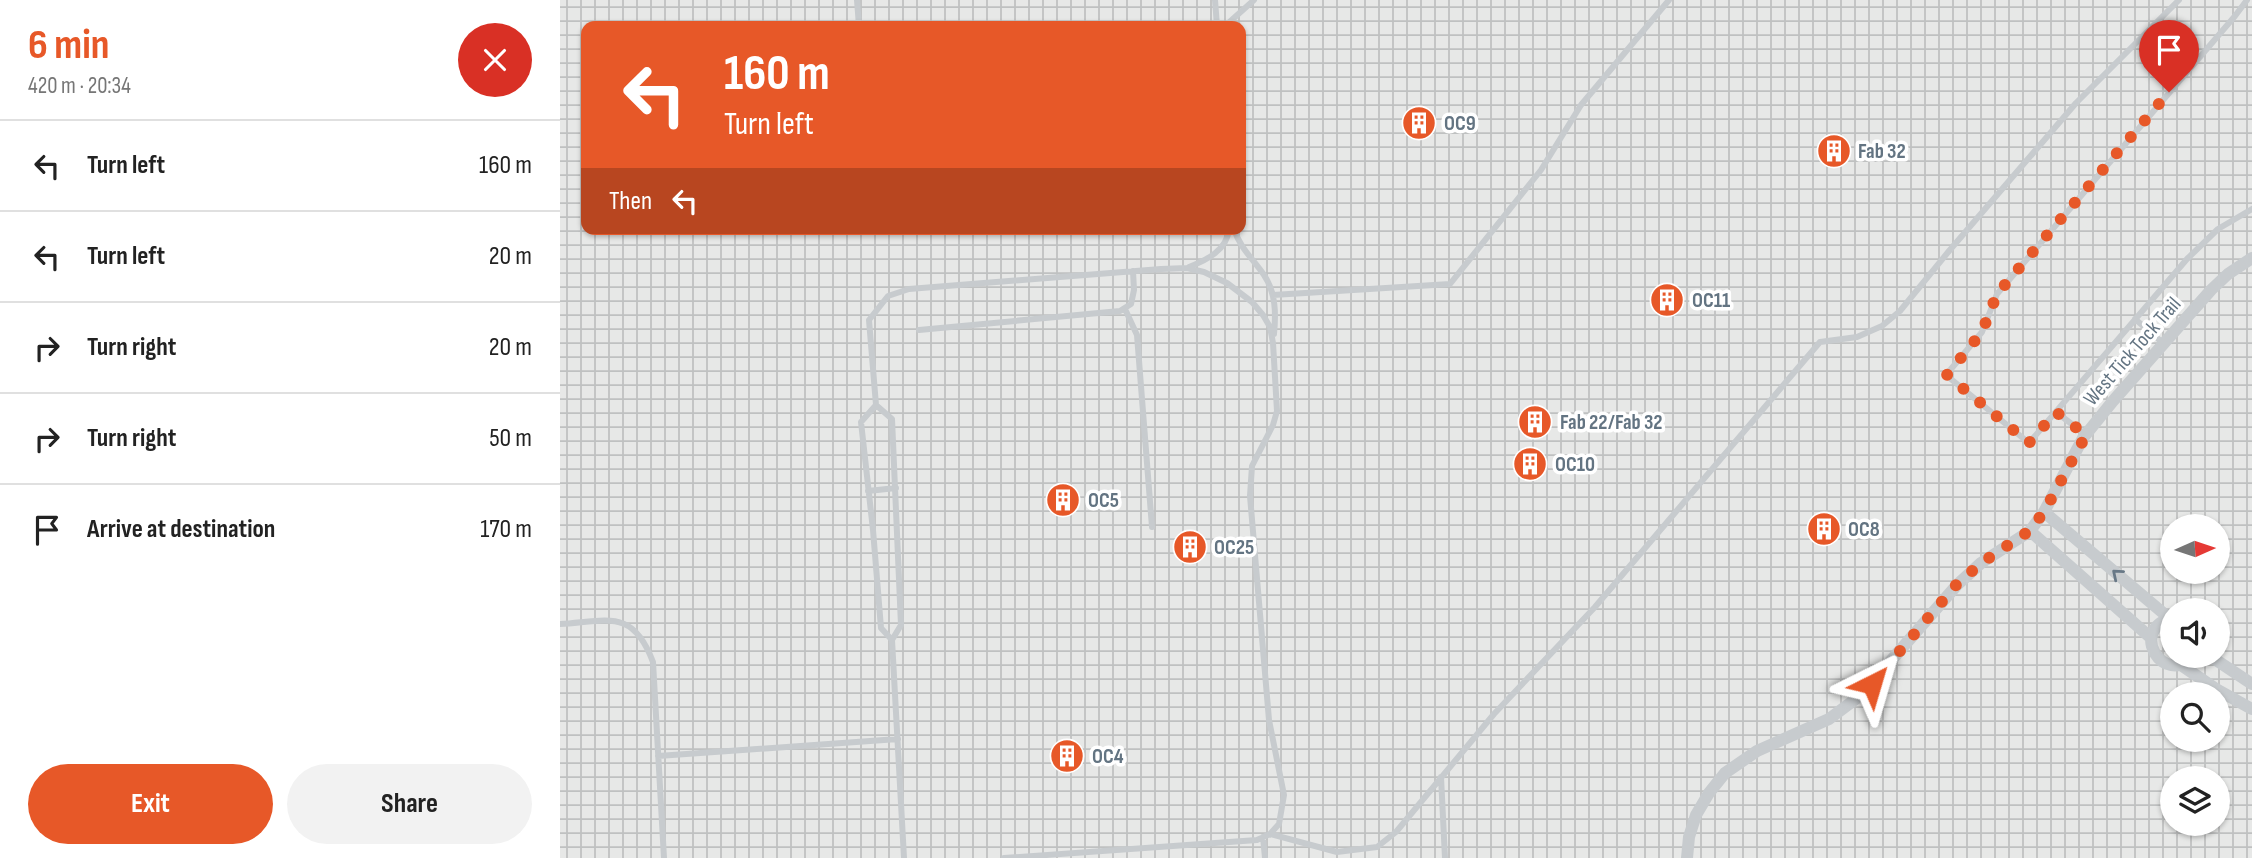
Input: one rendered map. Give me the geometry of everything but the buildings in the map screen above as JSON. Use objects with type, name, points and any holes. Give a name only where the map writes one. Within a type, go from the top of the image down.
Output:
[{"type":"street","name":"West Tick Tock Trail","points":[[1687,858],[1689,837],[1696,815],[1725,773],[1757,751],[1829,719],[1853,702],[1872,684],[1956,585],[1980,564],[2029,531],[2044,512],[2086,435],[2211,290],[2228,274],[2252,258]]},
{"type":"street","points":[[2044,512],[2160,610]]},
{"type":"street","points":[[2029,531],[2151,638]]},
{"type":"street","points":[[2160,623],[2151,638],[2151,646],[2160,661]]},
{"type":"street","points":[[2185,668],[2252,709]]},
{"type":"street","points":[[2228,668],[2252,684]]},
{"type":"lane","points":[[857,0],[859,21]]},
{"type":"lane","points":[[1215,0],[1217,21]]},
{"type":"lane","points":[[1231,21],[1254,0]]},
{"type":"lane","points":[[1273,295],[1450,284],[1541,170],[1581,105],[1669,0]]},
{"type":"lane","points":[[1267,836],[1337,852],[1377,847],[1396,832],[1517,688],[1595,607],[1820,342],[1857,337],[1882,326],[1900,311],[1948,251],[2076,103],[2179,0]]},
{"type":"lane","points":[[2247,0],[1997,294],[1982,332],[1947,375],[2029,443],[2187,259],[2218,229],[2252,209]]},
{"type":"lane","points":[[1187,268],[1206,260],[1219,250],[1230,235]]},
{"type":"lane","points":[[1236,235],[1249,258],[1264,275],[1273,295],[1273,343]]},
{"type":"lane","points":[[904,858],[892,640],[901,625],[892,419],[876,405],[869,320],[888,296],[909,289],[1133,271],[1187,268],[1204,272],[1227,283],[1264,314],[1273,343],[1277,411],[1273,425],[1252,466],[1250,496],[1269,720],[1284,795],[1279,824],[1267,836],[1257,840],[1004,858]]},
{"type":"lane","points":[[919,330],[1107,313],[1125,309],[1131,304],[1134,290],[1133,271]]},
{"type":"lane","points":[[1125,309],[1137,335],[1152,527]]},
{"type":"lane","points":[[2135,319],[2163,344]]},
{"type":"lane","points":[[876,405],[861,422],[881,628],[892,640]]},
{"type":"lane","points":[[2056,412],[2086,435]]},
{"type":"lane","points":[[868,491],[896,488]]},
{"type":"lane","points":[[560,624],[617,621],[630,625],[639,634],[653,662],[663,858]]},
{"type":"lane","points":[[658,756],[898,739]]},
{"type":"lane","points":[[1441,777],[1445,858]]},
{"type":"lane","points":[[1265,858],[1267,836]]},
{"type":"lane","points":[[1321,858],[1327,849]]},
{"type":"shaded area","points":[[560,0],[2252,0],[2252,858],[560,858]]},
{"type":"place","name":"OC9","points":[[1419,123]]},
{"type":"place","name":"Fab 32","points":[[1834,151]]},
{"type":"place","name":"OC11","points":[[1667,300]]},
{"type":"place","name":"Fab 22/Fab 32","points":[[1535,422]]},
{"type":"place","name":"OC10","points":[[1530,464]]},
{"type":"place","name":"OC5","points":[[1063,500]]},
{"type":"place","name":"OC8","points":[[1824,529]]},
{"type":"place","name":"OC25","points":[[1190,547]]},
{"type":"place","name":"OC4","points":[[1067,756]]},
{"type":"route","points":[[1872,684],[1956,585],[1980,564],[2029,531],[2044,512],[2086,435],[2056,412],[2029,443],[1947,375],[1982,332],[1997,294],[2169,92]]}]
